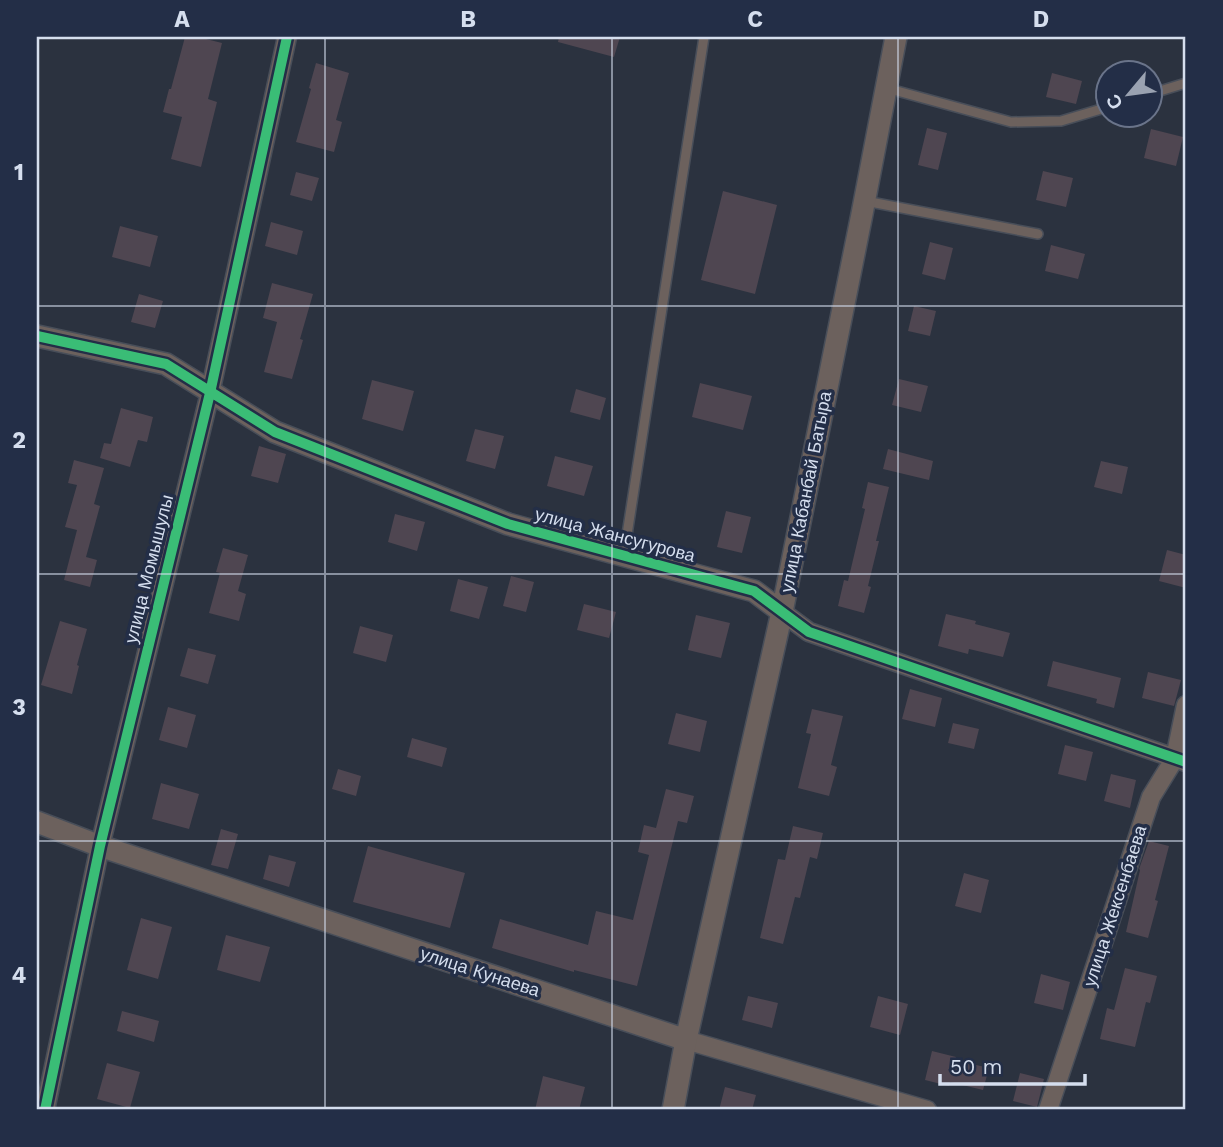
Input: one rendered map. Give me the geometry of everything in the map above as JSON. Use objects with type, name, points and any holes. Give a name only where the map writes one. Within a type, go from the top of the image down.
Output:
[{"type":"street","name":"улица Момышулы","points":[[45,1110],[100,846],[210,393],[287,37]]},
{"type":"street","name":"улица Кабанбай Батыра","points":[[673,1110],[686,1040],[782,612],[896,37]]},
{"type":"street","name":"улица Жансугурова","points":[[37,336],[166,365],[275,432],[508,524],[754,591],[810,632],[1181,760]]},
{"type":"street","name":"улица Жексенбаева","points":[[1048,1110],[1151,797],[1181,760],[1186,705]]},
{"type":"street","name":"улица Кунаева","points":[[37,822],[100,846],[686,1040],[927,1110]]},
{"type":"lane","points":[[624,556],[704,37]]},
{"type":"lane","points":[[1164,90],[1186,83]]},
{"type":"lane","points":[[886,88],[1011,122],[1061,121],[1094,111]]},
{"type":"lane","points":[[865,201],[1038,234]]},
{"type":"building","points":[[185,37],[222,43],[208,99],[217,102],[201,167],[171,159],[182,117],[163,112]]},
{"type":"building","points":[[559,37],[620,37],[614,57],[558,42]]},
{"type":"building","points":[[316,63],[349,73],[336,120],[342,122],[334,152],[296,142]]},
{"type":"building","points":[[1052,73],[1082,81],[1076,104],[1046,97]]},
{"type":"building","points":[[927,128],[947,133],[938,170],[918,165]]},
{"type":"building","points":[[1151,130],[1183,137],[1176,166],[1144,158]]},
{"type":"building","points":[[1043,171],[1073,178],[1066,207],[1036,200]]},
{"type":"building","points":[[296,172],[319,178],[312,201],[290,195]]},
{"type":"building","points":[[723,191],[777,205],[755,294],[701,280]]},
{"type":"building","points":[[271,222],[303,231],[297,255],[265,246]]},
{"type":"building","points":[[120,226],[158,236],[150,267],[112,257]]},
{"type":"building","points":[[930,242],[953,248],[945,280],[922,274]]},
{"type":"building","points":[[1051,245],[1085,254],[1078,279],[1045,271]]},
{"type":"building","points":[[272,283],[313,294],[292,379],[264,372],[277,322],[263,318]]},
{"type":"building","points":[[139,294],[163,301],[155,328],[131,322]]},
{"type":"building","points":[[914,306],[936,311],[930,336],[908,331]]},
{"type":"building","points":[[899,379],[928,386],[921,412],[892,405]]},
{"type":"building","points":[[372,380],[414,391],[403,431],[362,419]]},
{"type":"building","points":[[700,383],[752,396],[743,430],[692,417]]},
{"type":"building","points":[[576,389],[606,398],[600,420],[570,412]]},
{"type":"building","points":[[121,408],[153,417],[147,442],[138,440],[130,467],[100,458],[104,443],[111,444]]},
{"type":"building","points":[[475,429],[504,436],[495,469],[466,461]]},
{"type":"building","points":[[259,446],[286,454],[278,483],[251,476]]},
{"type":"building","points":[[888,449],[933,461],[929,480],[883,469]]},
{"type":"building","points":[[555,456],[593,466],[584,496],[547,486]]},
{"type":"building","points":[[74,460],[104,468],[94,504],[100,506],[86,557],[97,560],[90,587],[64,580],[77,530],[65,527],[77,485],[68,483]]},
{"type":"building","points":[[1101,461],[1128,467],[1122,494],[1094,487]]},
{"type":"building","points":[[868,482],[889,487],[876,541],[879,541],[864,613],[838,606],[844,580],[848,581],[865,509],[862,508]]},
{"type":"building","points":[[726,511],[751,517],[742,553],[717,547]]},
{"type":"building","points":[[395,514],[425,522],[417,551],[388,542]]},
{"type":"building","points":[[223,548],[248,555],[238,591],[246,594],[239,621],[209,613],[220,573],[216,572]]},
{"type":"building","points":[[1167,550],[1186,555],[1186,588],[1159,581]]},
{"type":"building","points":[[511,576],[534,582],[526,612],[503,606]]},
{"type":"building","points":[[458,579],[488,587],[479,619],[450,611]]},
{"type":"building","points":[[584,604],[616,612],[609,638],[577,630]]},
{"type":"building","points":[[946,614],[1010,633],[1003,657],[969,649],[968,654],[938,646]]},
{"type":"building","points":[[696,615],[730,623],[721,658],[688,650]]},
{"type":"building","points":[[60,621],[87,629],[72,694],[41,685]]},
{"type":"building","points":[[360,626],[393,635],[386,662],[353,653]]},
{"type":"building","points":[[188,648],[216,655],[208,684],[180,676]]},
{"type":"building","points":[[1053,661],[1121,678],[1114,708],[1096,703],[1097,699],[1047,686]]},
{"type":"building","points":[[1148,672],[1181,680],[1174,706],[1142,698]]},
{"type":"building","points":[[910,689],[942,698],[935,727],[902,719]]},
{"type":"building","points":[[168,707],[196,715],[187,748],[159,740]]},
{"type":"building","points":[[812,709],[843,716],[831,765],[837,767],[829,796],[798,788],[811,734],[806,733]]},
{"type":"building","points":[[676,713],[707,721],[700,752],[668,744]]},
{"type":"building","points":[[953,723],[979,729],[974,749],[948,743]]},
{"type":"building","points":[[412,738],[447,748],[442,767],[407,757]]},
{"type":"building","points":[[1065,745],[1093,752],[1086,781],[1058,774]]},
{"type":"building","points":[[338,769],[361,776],[356,796],[332,789]]},
{"type":"building","points":[[1111,774],[1136,780],[1130,808],[1104,801]]},
{"type":"building","points":[[161,783],[199,794],[189,829],[152,819]]},
{"type":"building","points":[[666,789],[694,796],[687,823],[678,821],[637,986],[574,972],[492,948],[500,919],[588,945],[596,911],[633,920],[649,855],[638,852],[644,825],[656,828]]},
{"type":"building","points":[[793,826],[823,833],[817,859],[810,857],[800,898],[795,897],[783,944],[760,938],[778,859],[785,860]]},
{"type":"building","points":[[221,829],[238,834],[228,869],[211,865]]},
{"type":"building","points":[[1149,841],[1169,846],[1148,938],[1126,932],[1139,869]]},
{"type":"building","points":[[368,846],[465,873],[450,928],[353,902]]},
{"type":"building","points":[[269,855],[296,862],[289,887],[263,879]]},
{"type":"building","points":[[964,873],[989,880],[981,913],[955,906]]},
{"type":"building","points":[[141,918],[172,927],[158,979],[127,970]]},
{"type":"building","points":[[226,935],[270,947],[260,982],[217,970]]},
{"type":"building","points":[[1125,968],[1157,976],[1150,1003],[1146,1002],[1135,1047],[1100,1039],[1107,1008],[1114,1010]]},
{"type":"building","points":[[1041,974],[1070,982],[1063,1010],[1034,1003]]},
{"type":"building","points":[[748,996],[778,1003],[772,1028],[742,1020]]},
{"type":"building","points":[[878,996],[908,1004],[900,1035],[870,1027]]},
{"type":"building","points":[[122,1011],[159,1021],[154,1042],[117,1031]]},
{"type":"building","points":[[932,1051],[989,1068],[983,1090],[950,1082],[949,1086],[925,1080]]},
{"type":"building","points":[[107,1063],[140,1072],[130,1108],[97,1099]]},
{"type":"building","points":[[1020,1073],[1044,1079],[1037,1107],[1013,1101]]},
{"type":"building","points":[[543,1076],[585,1087],[579,1110],[535,1110]]},
{"type":"building","points":[[725,1087],[756,1095],[752,1110],[719,1110]]},
{"type":"cycle path","points":[[45,1110],[100,846],[210,393],[287,37]]},
{"type":"cycle path","points":[[37,336],[166,364],[275,432],[508,524],[754,591],[809,632],[1186,762]]}]
